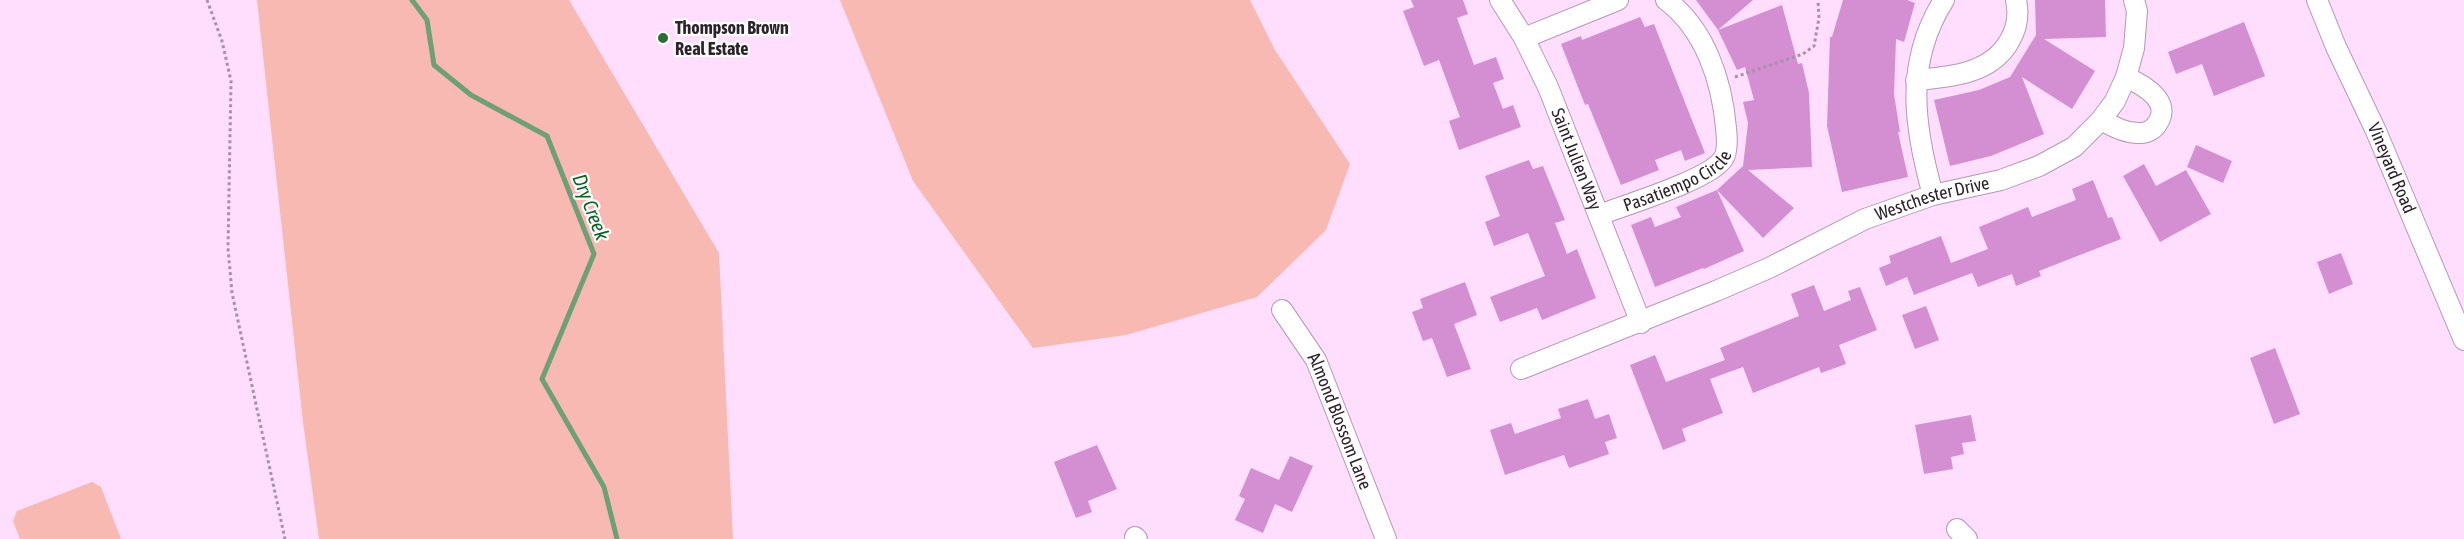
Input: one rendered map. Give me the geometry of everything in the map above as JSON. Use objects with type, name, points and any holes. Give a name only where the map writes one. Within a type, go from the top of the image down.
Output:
[{"type":"street","name":"Saint Julien Way","points":[[1500,0],[1524,38],[1548,87],[1641,323]]},
{"type":"street","points":[[1524,38],[1618,0]]},
{"type":"street","name":"Pasatiempo Circle","points":[[1599,215],[1709,172],[1724,158],[1727,138],[1725,109],[1719,81],[1707,51],[1694,30],[1677,8],[1666,0]]},
{"type":"street","points":[[1933,195],[1919,136],[1915,105],[1916,80],[1929,30],[1944,0]]},
{"type":"street","points":[[1916,80],[1966,73],[1992,63],[2005,48],[2016,28],[2016,0]]},
{"type":"street","name":"Westchester Drive","points":[[1521,369],[1641,323],[1769,268],[1865,219],[1933,195],[2001,180],[2039,166],[2074,147],[2101,120],[2115,101],[2126,77],[2134,48],[2137,11],[2134,0]]},
{"type":"street","name":"Vineyard Road","points":[[2317,0],[2336,47],[2376,131],[2464,340]]},
{"type":"street","points":[[2101,120],[2124,131],[2144,134],[2154,128],[2159,121],[2162,110],[2157,96],[2126,77]]},
{"type":"street","name":"Almond Blossom Lane","points":[[1282,310],[1316,360],[1386,539]]},
{"type":"path","points":[[207,0],[222,41],[231,81],[228,248],[232,293],[285,539]]},
{"type":"path","points":[[1719,81],[1803,54],[1814,46],[1819,18],[1818,0]]},
{"type":"shaded area","points":[[257,0],[569,0],[719,253],[733,539],[319,539],[303,422]]},
{"type":"shaded area","points":[[840,0],[1250,0],[1275,50],[1350,164],[1326,230],[1257,297],[1126,335],[1033,348],[913,181]]},
{"type":"shaded area","points":[[92,482],[101,487],[121,539],[20,539],[13,521],[17,511]]},
{"type":"building","points":[[1411,0],[1463,0],[1468,14],[1457,18],[1474,65],[1496,57],[1504,79],[1493,83],[1503,109],[1513,105],[1521,127],[1459,150],[1449,121],[1460,117],[1439,60],[1424,66],[1403,11],[1414,7]]},
{"type":"building","points":[[1696,0],[1753,0],[1718,30]]},
{"type":"building","points":[[1843,0],[1907,0],[1915,3],[1904,42],[1896,39],[1894,94],[1900,132],[1898,132],[1908,177],[1842,192],[1827,126],[1830,37],[1832,37]]},
{"type":"building","points":[[2035,0],[2105,0],[2106,37],[2044,39],[2095,71],[2072,109],[2022,77],[2044,134],[1991,156],[1950,166],[1934,100],[1979,90],[2010,77],[2036,35]]},
{"type":"building","points":[[1782,5],[1798,64],[1802,63],[1809,93],[1812,167],[1748,170],[1794,208],[1763,238],[1717,190],[1743,166],[1748,123],[1743,102],[1754,100],[1745,67],[1737,70],[1718,30]]},
{"type":"building","points":[[1640,17],[1645,27],[1654,24],[1705,153],[1685,161],[1681,150],[1655,160],[1659,170],[1621,185],[1588,104],[1585,105],[1561,44],[1581,36],[1582,40]]},
{"type":"building","points":[[2244,22],[2265,76],[2214,96],[2202,64],[2176,74],[2168,52]]},
{"type":"building","points":[[2196,145],[2232,161],[2223,183],[2187,167]]},
{"type":"building","points":[[1529,160],[1533,169],[1543,166],[1565,220],[1555,223],[1567,254],[1577,249],[1596,298],[1542,320],[1537,308],[1500,322],[1490,297],[1545,276],[1528,233],[1494,246],[1485,222],[1500,216],[1485,176]]},
{"type":"building","points":[[2144,164],[2156,186],[2186,170],[2211,214],[2160,242],[2123,176]]},
{"type":"building","points":[[2093,180],[2108,218],[2112,217],[2121,239],[2039,271],[2041,276],[2016,286],[2012,274],[1978,287],[1972,273],[1914,295],[1907,277],[1886,286],[1879,268],[1891,263],[1889,256],[1941,236],[1951,263],[1988,249],[1979,227],[2028,207],[2032,217],[2076,200],[2072,189]]},
{"type":"building","points":[[1717,190],[1744,251],[1655,287],[1631,225],[1651,217],[1655,227],[1681,217],[1676,207]]},
{"type":"building","points":[[2341,253],[2353,284],[2329,294],[2317,262]]},
{"type":"building","points":[[1465,282],[1477,315],[1454,324],[1471,369],[1447,377],[1432,338],[1423,341],[1412,312],[1423,308],[1420,299]]},
{"type":"building","points":[[1814,285],[1824,311],[1851,300],[1848,291],[1860,287],[1877,330],[1839,345],[1846,364],[1821,373],[1819,367],[1753,393],[1743,367],[1710,379],[1723,413],[1682,429],[1686,441],[1663,450],[1630,365],[1655,355],[1666,382],[1725,360],[1720,348],[1799,316],[1791,294]]},
{"type":"building","points":[[1926,306],[1939,340],[1915,349],[1902,315]]},
{"type":"building","points":[[2275,348],[2300,414],[2274,424],[2250,358]]},
{"type":"building","points":[[1588,399],[1595,419],[1609,414],[1617,438],[1605,442],[1609,454],[1569,468],[1564,455],[1505,475],[1490,430],[1511,423],[1515,434],[1561,418],[1558,409]]},
{"type":"building","points":[[1971,415],[1976,441],[1962,443],[1964,454],[1951,457],[1953,469],[1924,474],[1915,425]]},
{"type":"building","points":[[1097,445],[1117,489],[1088,501],[1092,512],[1076,518],[1054,462]]},
{"type":"building","points":[[1290,456],[1313,466],[1292,512],[1275,504],[1263,533],[1235,520],[1245,499],[1239,496],[1251,468],[1279,480]]},
{"type":"waterway","name":"Dry Creek","points":[[412,0],[427,20],[434,65],[471,95],[547,136],[594,254],[542,379],[604,487],[617,539]]},
{"type":"place","name":"Thompson Brown Real Estate","points":[[663,38]]}]
